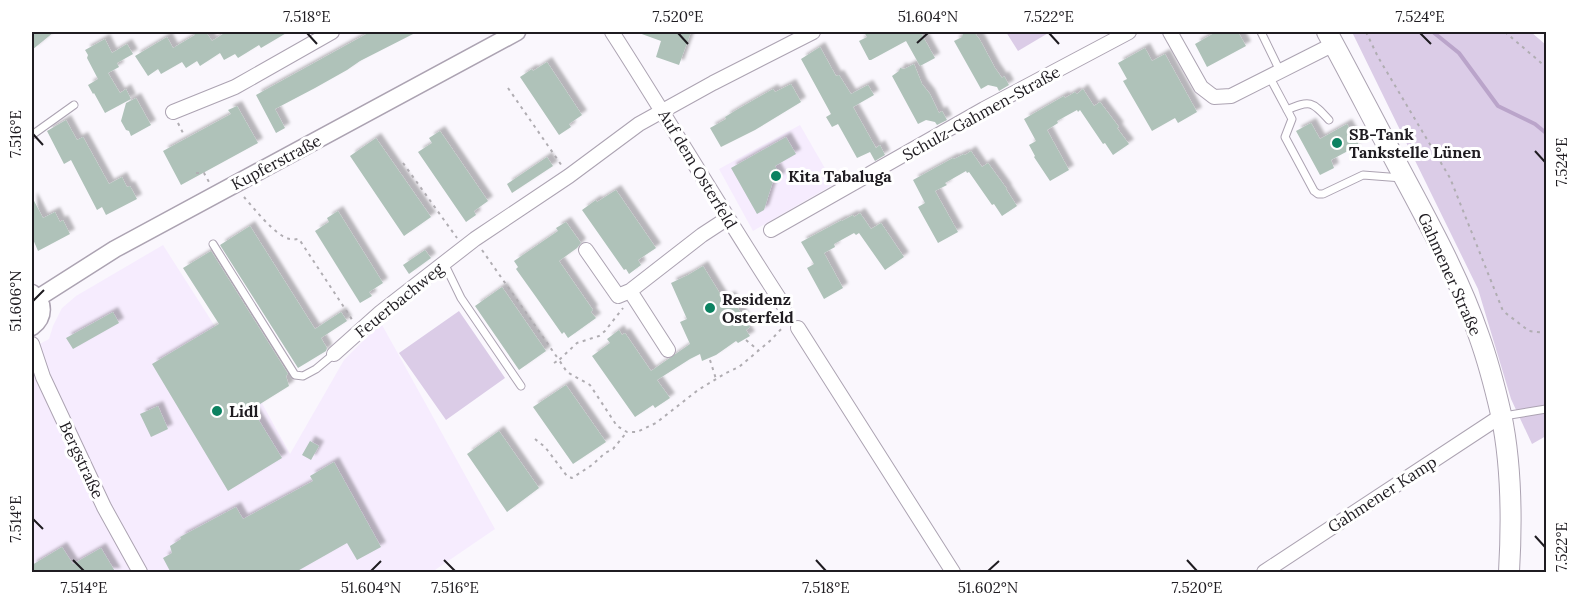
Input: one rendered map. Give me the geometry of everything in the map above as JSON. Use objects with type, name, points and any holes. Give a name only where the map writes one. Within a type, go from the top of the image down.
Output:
[{"type":"main road","name":"Gahmener Straße","points":[[1331,38],[1440,245],[1479,335],[1501,417],[1509,475],[1511,536],[1509,573]]},
{"type":"street","points":[[173,112],[235,87],[332,32]]},
{"type":"street","name":"Kupferstraße","points":[[35,295],[115,249],[517,32]]},
{"type":"street","name":"Auf dem Osterfeld","points":[[612,32],[784,306]]},
{"type":"street","points":[[664,112],[793,37],[813,32]]},
{"type":"street","name":"Schulz-Gahmen-Straße","points":[[771,230],[984,109],[1129,32]]},
{"type":"street","points":[[1170,32],[1201,87],[1214,97],[1231,96],[1275,73],[1331,38]]},
{"type":"street","name":"Feuerbachweg","points":[[334,354],[381,312],[444,263],[639,124],[664,112]]},
{"type":"street","points":[[586,250],[618,296],[632,295],[702,235],[728,218]]},
{"type":"street","points":[[32,327],[41,317],[42,310],[35,295]]},
{"type":"street","points":[[632,295],[668,350]]},
{"type":"street","points":[[791,327],[953,573]]},
{"type":"street","name":"Bergstraße","points":[[32,344],[43,376],[104,507],[140,573]]},
{"type":"street","name":"Gahmener Kamp","points":[[1264,573],[1501,417]]},
{"type":"lane","points":[[1261,32],[1292,119],[1285,137],[1314,191],[1323,194],[1363,175],[1404,178]]},
{"type":"lane","points":[[1287,110],[1304,103],[1311,104],[1329,120]]},
{"type":"lane","points":[[32,135],[74,105]]},
{"type":"lane","points":[[213,244],[295,375],[303,376],[316,369],[334,354]]},
{"type":"lane","points":[[444,263],[461,298],[521,386]]},
{"type":"lane","points":[[1501,417],[1546,409]]},
{"type":"path","points":[[1366,32],[1378,57],[1450,178],[1503,312],[1528,331],[1546,333]]},
{"type":"path","points":[[1505,32],[1546,67]]},
{"type":"path","points":[[508,87],[569,176]]},
{"type":"path","points":[[403,163],[470,244],[501,276],[567,372],[590,386],[617,426],[627,432],[637,432],[656,423],[698,390],[740,367],[791,327]]},
{"type":"path","points":[[196,173],[204,172],[208,178]]},
{"type":"path","points":[[235,185],[282,237],[299,239],[360,331]]},
{"type":"path","points":[[496,280],[501,276]]},
{"type":"path","points":[[554,363],[577,343],[599,336],[605,331],[632,295]]},
{"type":"path","points":[[517,309],[521,306]]},
{"type":"path","points":[[537,337],[541,334]]},
{"type":"path","points":[[746,340],[759,351]]},
{"type":"path","points":[[710,360],[716,379]]},
{"type":"path","points":[[535,439],[545,447],[567,476],[572,477],[613,449],[627,432]]},
{"type":"shaded area","points":[[1006,32],[1050,32],[1018,51]]},
{"type":"shaded area","points":[[1352,32],[1531,32],[1546,45],[1546,436],[1532,444],[1511,399],[1478,289]]},
{"type":"shaded area","name":"Kita Tabaluga","points":[[800,125],[834,184],[753,231],[719,169]]},
{"type":"shaded area","points":[[163,245],[248,378],[290,454],[344,360],[381,323],[495,529],[432,572],[32,572],[32,348],[49,339],[62,308],[76,296]]},
{"type":"shaded area","points":[[459,311],[505,378],[446,420],[399,353]]},
{"type":"building","points":[[32,32],[54,32],[32,50]]},
{"type":"building","points":[[192,32],[206,32],[212,41],[226,32],[288,32],[261,48],[259,45],[238,58],[235,54],[224,60],[220,53],[200,66],[197,61],[186,68],[182,62],[161,74],[158,69],[148,76],[135,56],[167,37],[173,48],[195,35]]},
{"type":"building","points":[[370,32],[417,32],[275,109],[285,128],[276,133],[256,95]]},
{"type":"building","points":[[639,32],[691,32],[679,65],[656,57],[661,41]]},
{"type":"building","points":[[864,32],[922,32],[935,58],[920,66],[906,41],[869,60],[859,41],[867,37]]},
{"type":"building","points":[[972,32],[980,40],[995,68],[1002,78],[1004,76],[1009,85],[999,91],[997,87],[988,85],[981,89],[954,41],[962,37],[963,33]]},
{"type":"building","points":[[1216,32],[1238,32],[1246,46],[1207,67],[1195,44]]},
{"type":"building","points":[[105,39],[112,53],[127,44],[133,54],[117,63],[119,67],[108,73],[120,93],[126,89],[131,99],[105,113],[88,85],[98,79],[85,50]]},
{"type":"building","points":[[820,47],[836,76],[839,75],[851,94],[868,85],[874,95],[853,107],[876,148],[880,145],[885,155],[875,161],[870,152],[857,158],[838,124],[832,127],[826,117],[831,114],[801,59]]},
{"type":"building","points":[[1145,48],[1152,61],[1165,54],[1197,112],[1178,123],[1175,118],[1152,131],[1123,81],[1127,79],[1118,63]]},
{"type":"building","points":[[547,62],[582,115],[569,124],[571,127],[559,135],[520,77]]},
{"type":"building","points":[[914,64],[922,84],[930,94],[939,113],[942,111],[947,120],[937,125],[935,122],[926,120],[918,124],[892,76],[900,68],[904,69]]},
{"type":"building","points":[[791,84],[801,102],[755,130],[721,147],[710,128],[773,89],[775,92]]},
{"type":"building","points":[[1083,89],[1094,106],[1100,102],[1129,144],[1113,155],[1080,110],[1078,112],[1077,110],[1057,121],[1058,123],[1047,130],[1069,170],[1050,181],[1034,157],[1029,145],[1036,141],[1024,119],[1064,96],[1065,98],[1075,92],[1077,94]]},
{"type":"building","points":[[136,98],[151,125],[131,136],[121,121],[126,103]]},
{"type":"building","points":[[237,106],[258,143],[181,185],[163,151],[231,114],[228,110]]},
{"type":"building","points":[[66,120],[77,140],[83,137],[109,184],[122,177],[137,199],[106,215],[102,207],[97,210],[71,160],[64,164],[47,131]]},
{"type":"building","points":[[1311,123],[1320,139],[1347,124],[1359,145],[1331,160],[1334,168],[1320,175],[1296,131]]},
{"type":"building","points":[[440,131],[488,201],[474,211],[476,215],[466,222],[418,152],[432,143],[429,138]]},
{"type":"building","points":[[786,137],[796,154],[775,166],[781,177],[773,181],[764,210],[757,214],[731,168]]},
{"type":"building","points":[[376,138],[431,217],[404,236],[350,156]]},
{"type":"building","points":[[971,151],[982,167],[988,163],[1017,206],[1002,216],[966,171],[935,191],[958,232],[938,243],[918,207],[925,203],[913,180]]},
{"type":"building","points":[[547,157],[553,166],[512,193],[507,184]]},
{"type":"building","points":[[616,190],[656,248],[638,260],[641,265],[629,274],[582,210]]},
{"type":"building","points":[[32,197],[43,218],[55,212],[60,222],[63,220],[70,234],[38,251],[32,237]]},
{"type":"building","points":[[338,211],[383,283],[369,292],[372,296],[360,303],[315,231],[329,222],[327,218]]},
{"type":"building","points":[[860,213],[871,229],[881,223],[904,257],[885,270],[859,233],[856,235],[854,233],[834,244],[835,247],[824,253],[843,288],[824,299],[807,268],[814,264],[801,242]]},
{"type":"building","points":[[566,222],[581,243],[559,261],[593,310],[591,312],[596,318],[568,338],[564,332],[562,334],[516,269],[518,267],[514,261],[558,231],[556,228]]},
{"type":"building","points":[[250,226],[315,329],[341,312],[347,321],[321,338],[327,348],[326,351],[298,368],[220,245]]},
{"type":"building","points":[[425,250],[431,258],[409,274],[403,265]]},
{"type":"building","points":[[211,251],[288,374],[286,376],[289,386],[252,409],[282,458],[228,491],[152,364],[219,324],[183,268]]},
{"type":"building","points":[[703,266],[724,300],[730,296],[750,327],[746,330],[750,336],[738,343],[736,341],[716,355],[702,361],[700,354],[657,380],[670,398],[655,408],[653,405],[635,417],[592,356],[610,343],[607,339],[619,330],[622,335],[625,333],[651,371],[690,344],[680,322],[687,319],[671,283]]},
{"type":"building","points":[[502,287],[546,351],[519,370],[475,306]]},
{"type":"building","points":[[113,312],[119,323],[73,349],[66,338]]},
{"type":"building","points":[[566,385],[606,442],[573,464],[533,407]]},
{"type":"building","points":[[158,406],[168,429],[151,437],[140,414]]},
{"type":"building","points":[[499,431],[539,488],[507,512],[467,454]]},
{"type":"building","points":[[310,441],[319,446],[311,460],[302,455]]},
{"type":"building","points":[[334,462],[381,547],[357,560],[347,543],[294,573],[171,573],[163,558],[172,553],[170,546],[181,539],[180,537],[236,507],[243,519],[313,481],[310,476]]},
{"type":"building","points":[[62,547],[73,564],[101,548],[116,573],[32,573],[32,565]]},
{"type":"waterway","points":[[1433,32],[1459,53],[1498,106],[1535,124],[1546,133]]},
{"type":"place","name":"SB-Tank Tankstelle Lünen","points":[[1337,143]]},
{"type":"place","name":"Kita Tabaluga","points":[[776,176]]},
{"type":"place","name":"Residenz Osterfeld","points":[[710,308]]},
{"type":"place","name":"Lidl","points":[[217,411]]}]
